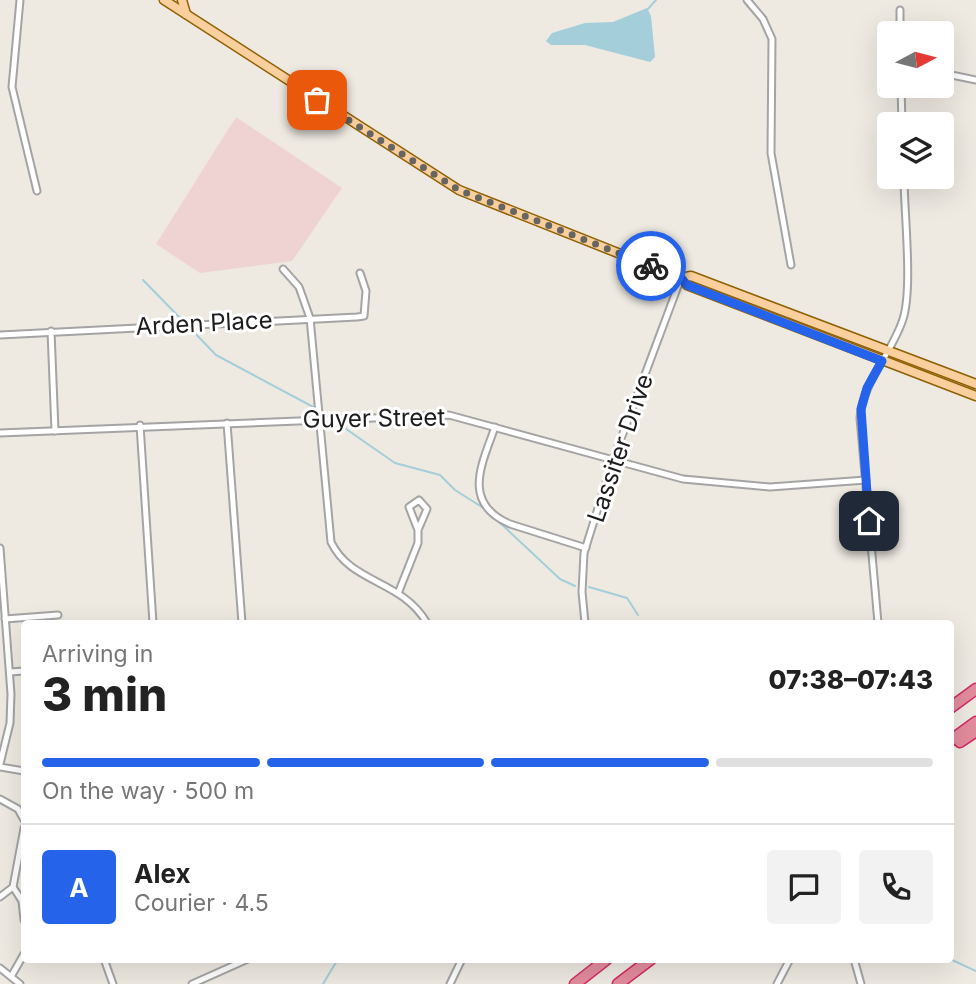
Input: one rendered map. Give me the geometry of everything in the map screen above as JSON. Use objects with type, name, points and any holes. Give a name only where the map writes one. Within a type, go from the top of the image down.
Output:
[{"type":"highway","points":[[954,705],[976,689]]},
{"type":"highway","points":[[954,738],[976,722]]},
{"type":"highway","points":[[954,745],[976,731]]},
{"type":"highway","points":[[575,984],[602,963]]},
{"type":"highway","points":[[618,984],[646,963]]},
{"type":"main road","points":[[164,0],[459,190],[681,278],[687,285],[976,396]]},
{"type":"main road","points":[[182,0],[186,14]]},
{"type":"main road","points":[[681,278],[691,276],[976,384]]},
{"type":"street","points":[[20,0],[12,87],[37,191]]},
{"type":"street","points":[[747,0],[763,19],[772,39],[771,153],[791,265]]},
{"type":"street","points":[[900,10],[900,21]]},
{"type":"street","points":[[954,75],[976,80]]},
{"type":"street","points":[[878,620],[861,409],[867,388],[902,322],[906,302],[904,189]]},
{"type":"street","points":[[284,269],[299,287],[310,318],[331,542],[346,565],[399,592],[423,620]]},
{"type":"street","name":"Arden Place","points":[[0,335],[364,316],[366,291],[360,273]]},
{"type":"street","name":"Lassiter Drive","points":[[586,620],[582,592],[586,548],[613,460],[681,278]]},
{"type":"street","points":[[51,331],[55,431]]},
{"type":"street","name":"Guyer Street","points":[[0,433],[140,425],[449,415],[678,478],[727,485],[802,485],[866,480]]},
{"type":"street","points":[[227,423],[242,620]]},
{"type":"street","points":[[140,425],[153,620]]},
{"type":"street","points":[[495,427],[478,477],[480,494],[487,508],[498,519],[510,524],[586,548]]},
{"type":"street","points":[[399,592],[415,554],[418,530],[427,509],[419,500],[409,508],[418,530]]},
{"type":"street","points":[[0,548],[10,672],[10,723],[0,766],[21,770]]},
{"type":"street","points":[[5,619],[58,615]]},
{"type":"street","points":[[10,672],[21,671]]},
{"type":"street","points":[[0,799],[18,809],[21,814]]},
{"type":"street","points":[[0,897],[13,887],[21,844]]},
{"type":"street","points":[[13,887],[21,899]]},
{"type":"street","points":[[12,975],[21,959]]},
{"type":"street","points":[[105,963],[113,984]]},
{"type":"street","points":[[192,984],[239,963]]},
{"type":"street","points":[[450,984],[460,963]]},
{"type":"street","points":[[777,984],[788,963]]},
{"type":"street","points":[[855,963],[861,984]]},
{"type":"street","points":[[0,968],[20,984]]},
{"type":"shaded area","points":[[236,117],[342,188],[292,261],[200,273],[156,244]]},
{"type":"water","points":[[647,8],[651,16],[655,57],[650,62],[585,45],[551,45],[546,41],[552,33],[585,23],[613,22]]},
{"type":"waterway","points":[[647,10],[656,0]]},
{"type":"waterway","points":[[143,280],[186,324]]},
{"type":"waterway","points":[[190,328],[216,355],[317,409]]},
{"type":"waterway","points":[[322,412],[331,419]]},
{"type":"waterway","points":[[336,422],[395,463],[440,475],[455,490],[485,509]]},
{"type":"waterway","points":[[497,520],[560,579],[575,586]]},
{"type":"waterway","points":[[589,587],[627,598],[638,615]]},
{"type":"waterway","points":[[954,961],[976,971]]},
{"type":"waterway","points":[[323,984],[336,963]]},
{"type":"way so far","points":[[317,100],[459,190],[651,266]]},
{"type":"route","points":[[651,266],[681,278],[687,285],[882,361],[863,398],[860,418],[869,521]]}]
